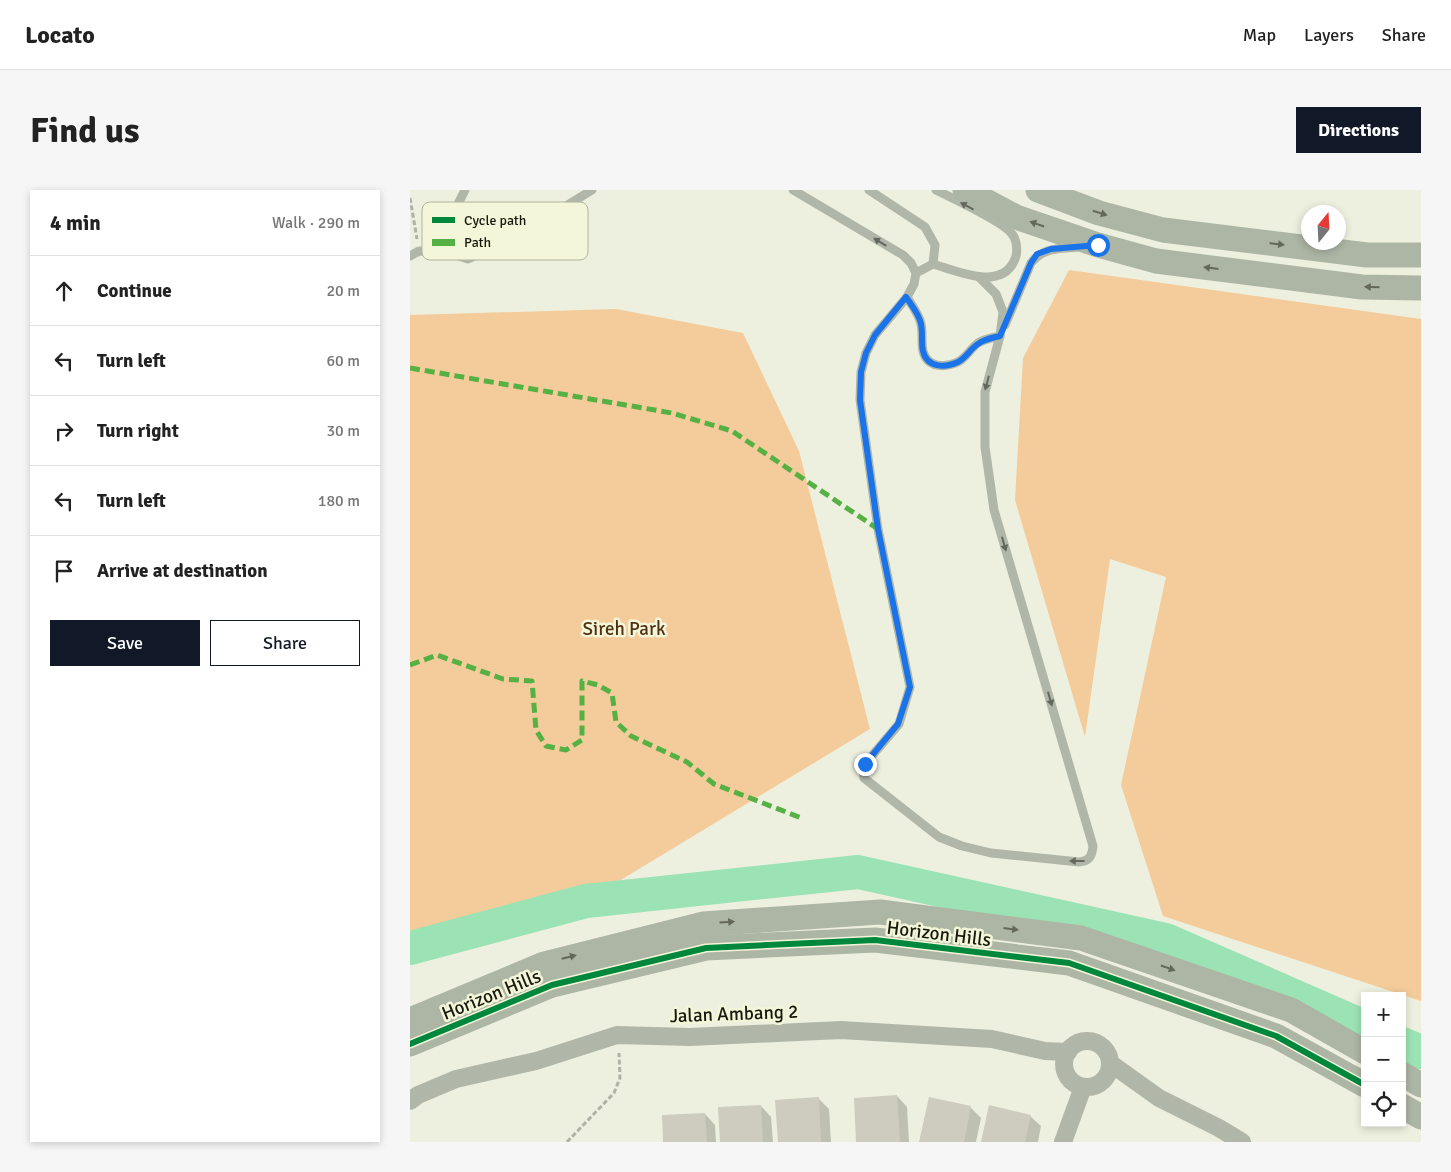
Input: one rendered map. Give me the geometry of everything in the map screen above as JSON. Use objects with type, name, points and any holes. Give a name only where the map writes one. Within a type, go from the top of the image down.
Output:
[{"type":"street","points":[[965,190],[1016,218],[1098,245],[1156,261],[1362,287],[1421,288]]},
{"type":"street","points":[[1038,190],[1099,213],[1163,230],[1367,255],[1421,255]]},
{"type":"street","name":"Horizon Hills","points":[[410,1020],[544,964],[703,924],[880,912],[1081,938],[1292,1010],[1361,1050]]},
{"type":"street","name":"Horizon Hills","points":[[410,1044],[552,985],[706,948],[875,940],[1069,964],[1276,1036],[1361,1084]]},
{"type":"street","name":"Jalan Ambang 2","points":[[410,1101],[418,1095],[456,1079],[536,1061],[617,1035],[690,1037],[841,1030],[992,1038],[1045,1050],[1068,1052]]},
{"type":"street","points":[[1094,1042],[1105,1050],[1110,1064],[1107,1077],[1096,1085],[1083,1087],[1070,1080],[1064,1066],[1068,1052],[1079,1043],[1094,1042]]},
{"type":"street","points":[[1110,1064],[1159,1098],[1219,1128],[1242,1142]]},
{"type":"street","points":[[1406,1076],[1421,1085]]},
{"type":"street","points":[[1063,1142],[1083,1087]]},
{"type":"street","points":[[1406,1108],[1421,1117]]},
{"type":"lane","points":[[459,202],[465,190]]},
{"type":"lane","points":[[573,202],[592,190]]},
{"type":"lane","points":[[793,190],[903,256],[911,263],[916,273],[914,284],[906,297],[875,335],[866,353],[861,372],[860,400],[878,529],[910,687],[898,724],[865,764],[863,770],[864,778],[939,837],[962,846],[991,853],[1078,862],[1087,861],[1092,855],[1093,846],[994,510],[985,447],[985,392],[1000,336],[1003,312],[996,294],[979,277]]},
{"type":"lane","points":[[869,190],[925,227],[935,245],[933,264]]},
{"type":"lane","points":[[916,273],[933,264],[979,277],[994,277],[1004,274],[1011,267],[1016,257],[1017,248],[1012,234],[1002,225],[936,190]]},
{"type":"lane","points":[[1000,336],[1031,263],[1037,254],[1051,249],[1098,245]]},
{"type":"lane","points":[[410,256],[422,251]]},
{"type":"lane","points":[[906,297],[918,315],[922,326],[924,354],[930,363],[939,366],[950,365],[966,357],[977,344],[1000,336]]},
{"type":"path","points":[[410,198],[419,251]]},
{"type":"path","points":[[410,235],[416,234]]},
{"type":"path","points":[[567,1142],[614,1093],[620,1078],[617,1035]]},
{"type":"green space","points":[[1069,270],[1421,319],[1421,1001],[1406,996],[1406,992],[1394,992],[1163,916],[1121,785],[1166,577],[1110,559],[1085,737],[1015,500],[1023,358]]},
{"type":"green space","name":"Sireh Park","points":[[616,309],[743,333],[799,451],[870,729],[586,901],[410,948],[410,315]]},
{"type":"building","points":[[897,1095],[900,1142],[856,1142],[854,1098]]},
{"type":"building","points":[[819,1097],[821,1142],[778,1142],[775,1100]]},
{"type":"building","points":[[929,1097],[971,1106],[964,1142],[919,1142]]},
{"type":"building","points":[[761,1105],[763,1142],[720,1142],[718,1107]]},
{"type":"building","points":[[989,1105],[1031,1115],[1025,1142],[981,1142]]},
{"type":"building","points":[[705,1113],[707,1142],[663,1142],[662,1115]]},
{"type":"waterway","points":[[410,948],[586,901],[858,872],[1166,940],[1361,1025]]},
{"type":"waterway","points":[[1406,1046],[1421,1052]]},
{"type":"marked path","points":[[410,368],[672,413],[732,431],[878,529]]},
{"type":"marked path","points":[[410,665],[437,655],[503,679],[532,681],[536,730],[546,746],[566,750],[582,740],[582,681],[598,685],[612,693],[616,722],[631,736],[687,762],[714,784],[804,819]]},
{"type":"cycle path","points":[[410,1044],[552,985],[706,948],[875,940],[1069,963],[1276,1036],[1361,1083]]},
{"type":"route","points":[[865,764],[898,724],[910,687],[878,529],[860,400],[861,372],[866,353],[875,335],[906,297],[918,315],[922,326],[924,354],[930,363],[939,366],[957,362],[966,357],[977,344],[1000,336],[1031,263],[1037,254],[1051,249],[1098,245]]}]
